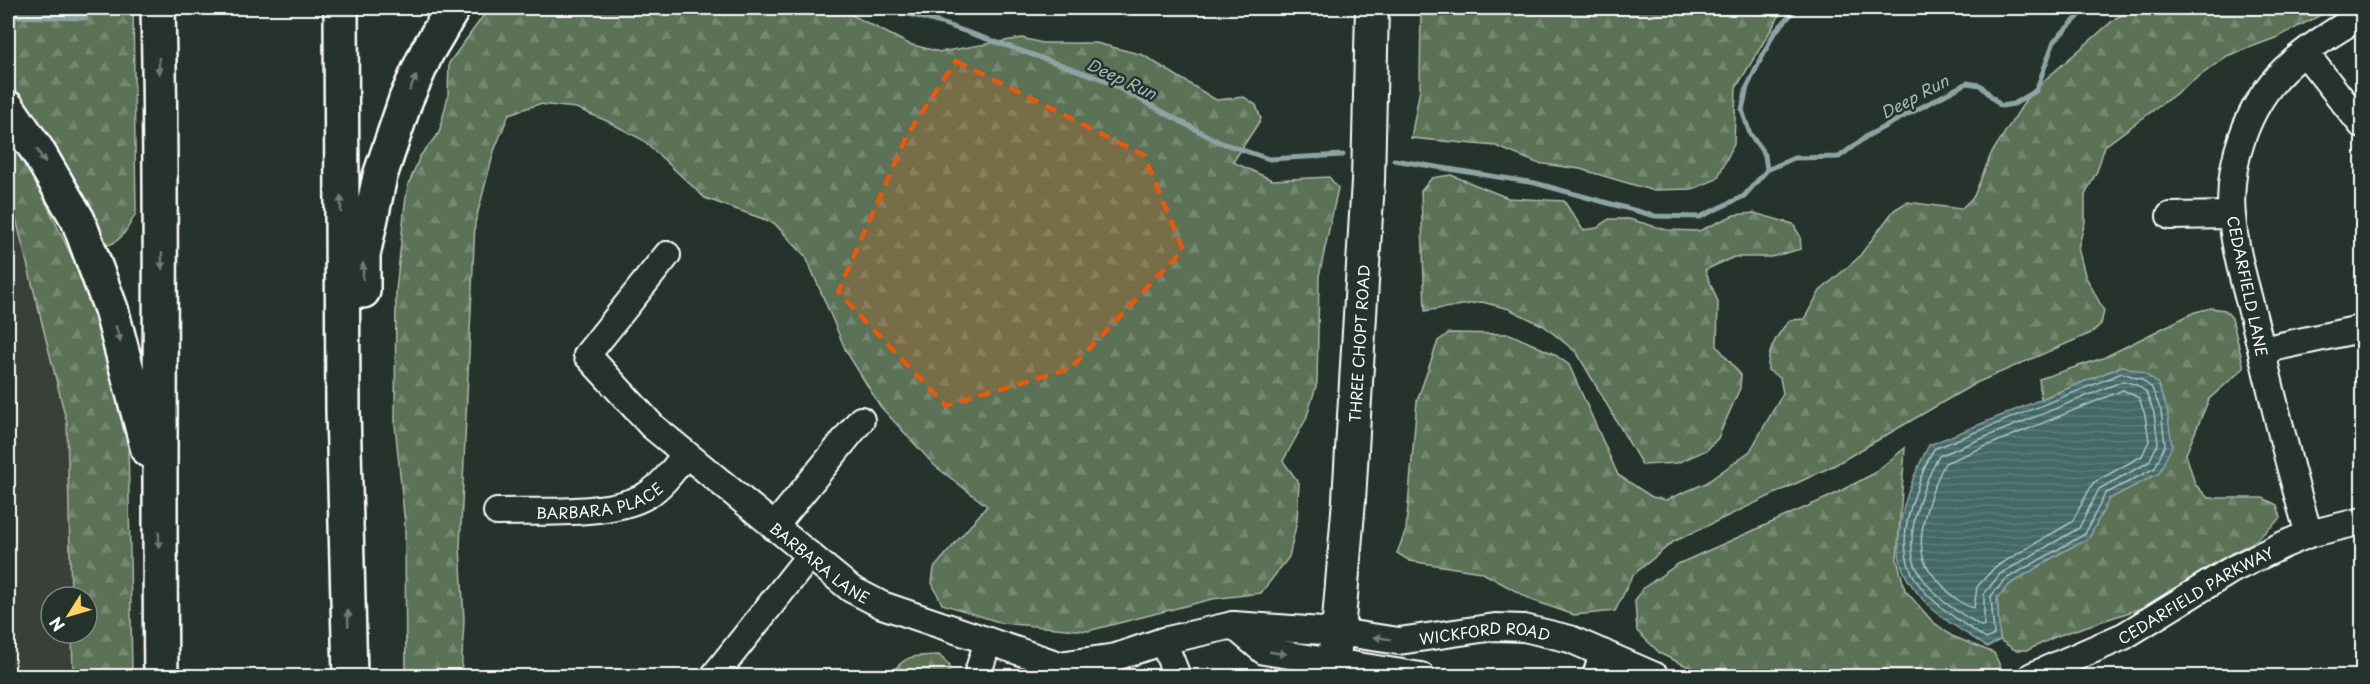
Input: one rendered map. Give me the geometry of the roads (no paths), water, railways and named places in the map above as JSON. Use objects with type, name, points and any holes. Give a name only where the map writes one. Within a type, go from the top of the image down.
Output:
[{"type":"highway","points":[[158,8],[162,283],[158,490],[161,676]]},
{"type":"highway","points":[[341,8],[343,410],[350,676]]},
{"type":"highway","points":[[343,410],[362,356],[363,255],[380,176],[406,99],[427,52],[453,8]]},
{"type":"highway","points":[[8,108],[37,150],[78,220],[111,309],[158,490]]},
{"type":"main road","name":"THREE CHOPT ROAD","points":[[1334,656],[1366,226],[1372,8]]},
{"type":"street","name":"CEDARFIELD LANE","points":[[2309,534],[2296,492],[2232,215],[2233,174],[2241,141],[2251,117],[2269,88],[2305,53],[2362,15]]},
{"type":"street","points":[[2305,53],[2362,125]]},
{"type":"street","points":[[2170,216],[2232,215]]},
{"type":"street","name":"BARBARA LANE","points":[[667,255],[587,355],[652,426],[851,589],[882,605],[988,641],[1058,671],[1116,657],[1163,641],[1233,625],[1334,656]]},
{"type":"street","points":[[2262,350],[2360,329]]},
{"type":"street","points":[[774,526],[861,420]]},
{"type":"street","name":"BARBARA PLACE","points":[[497,512],[609,508],[632,503],[649,494],[666,479],[686,455]]},
{"type":"street","name":"CEDARFIELD PARKWAY","points":[[2032,676],[2074,669],[2233,569],[2309,534],[2362,521]]},
{"type":"street","points":[[714,676],[810,555]]},
{"type":"street","name":"WICKFORD ROAD","points":[[1334,656],[1399,641],[1478,629],[1524,628],[1570,639],[1600,664]]},
{"type":"street","points":[[977,676],[988,641]]},
{"type":"street","points":[[1163,641],[1177,676]]},
{"type":"street","points":[[1334,656],[1420,676]]},
{"type":"street","points":[[1600,664],[1655,676]]},
{"type":"water","points":[[2123,366],[2144,373],[2158,384],[2167,410],[2172,446],[2159,473],[2109,499],[2089,538],[2010,584],[1997,598],[2000,640],[1987,647],[1933,610],[1913,587],[1902,567],[1899,530],[1910,486],[1922,458],[1929,445]]},
{"type":"waterway","name":"Deep Run","points":[[888,8],[941,23],[1102,79],[1219,142],[1269,159],[1343,155]]},
{"type":"waterway","name":"Deep Run","points":[[1767,170],[1765,155],[1750,134],[1742,110],[1747,87],[1774,33],[1797,8]]},
{"type":"waterway","name":"Deep Run","points":[[1394,160],[1535,183],[1655,216],[1700,217],[1744,196],[1767,170],[1794,158],[1839,157],[1867,136],[1967,83],[1980,85],[2001,106],[2014,104],[2036,91],[2054,41],[2082,13],[2095,8]]},
{"type":"waterway","name":"Deep Run","points":[[8,16],[86,18]]}]
